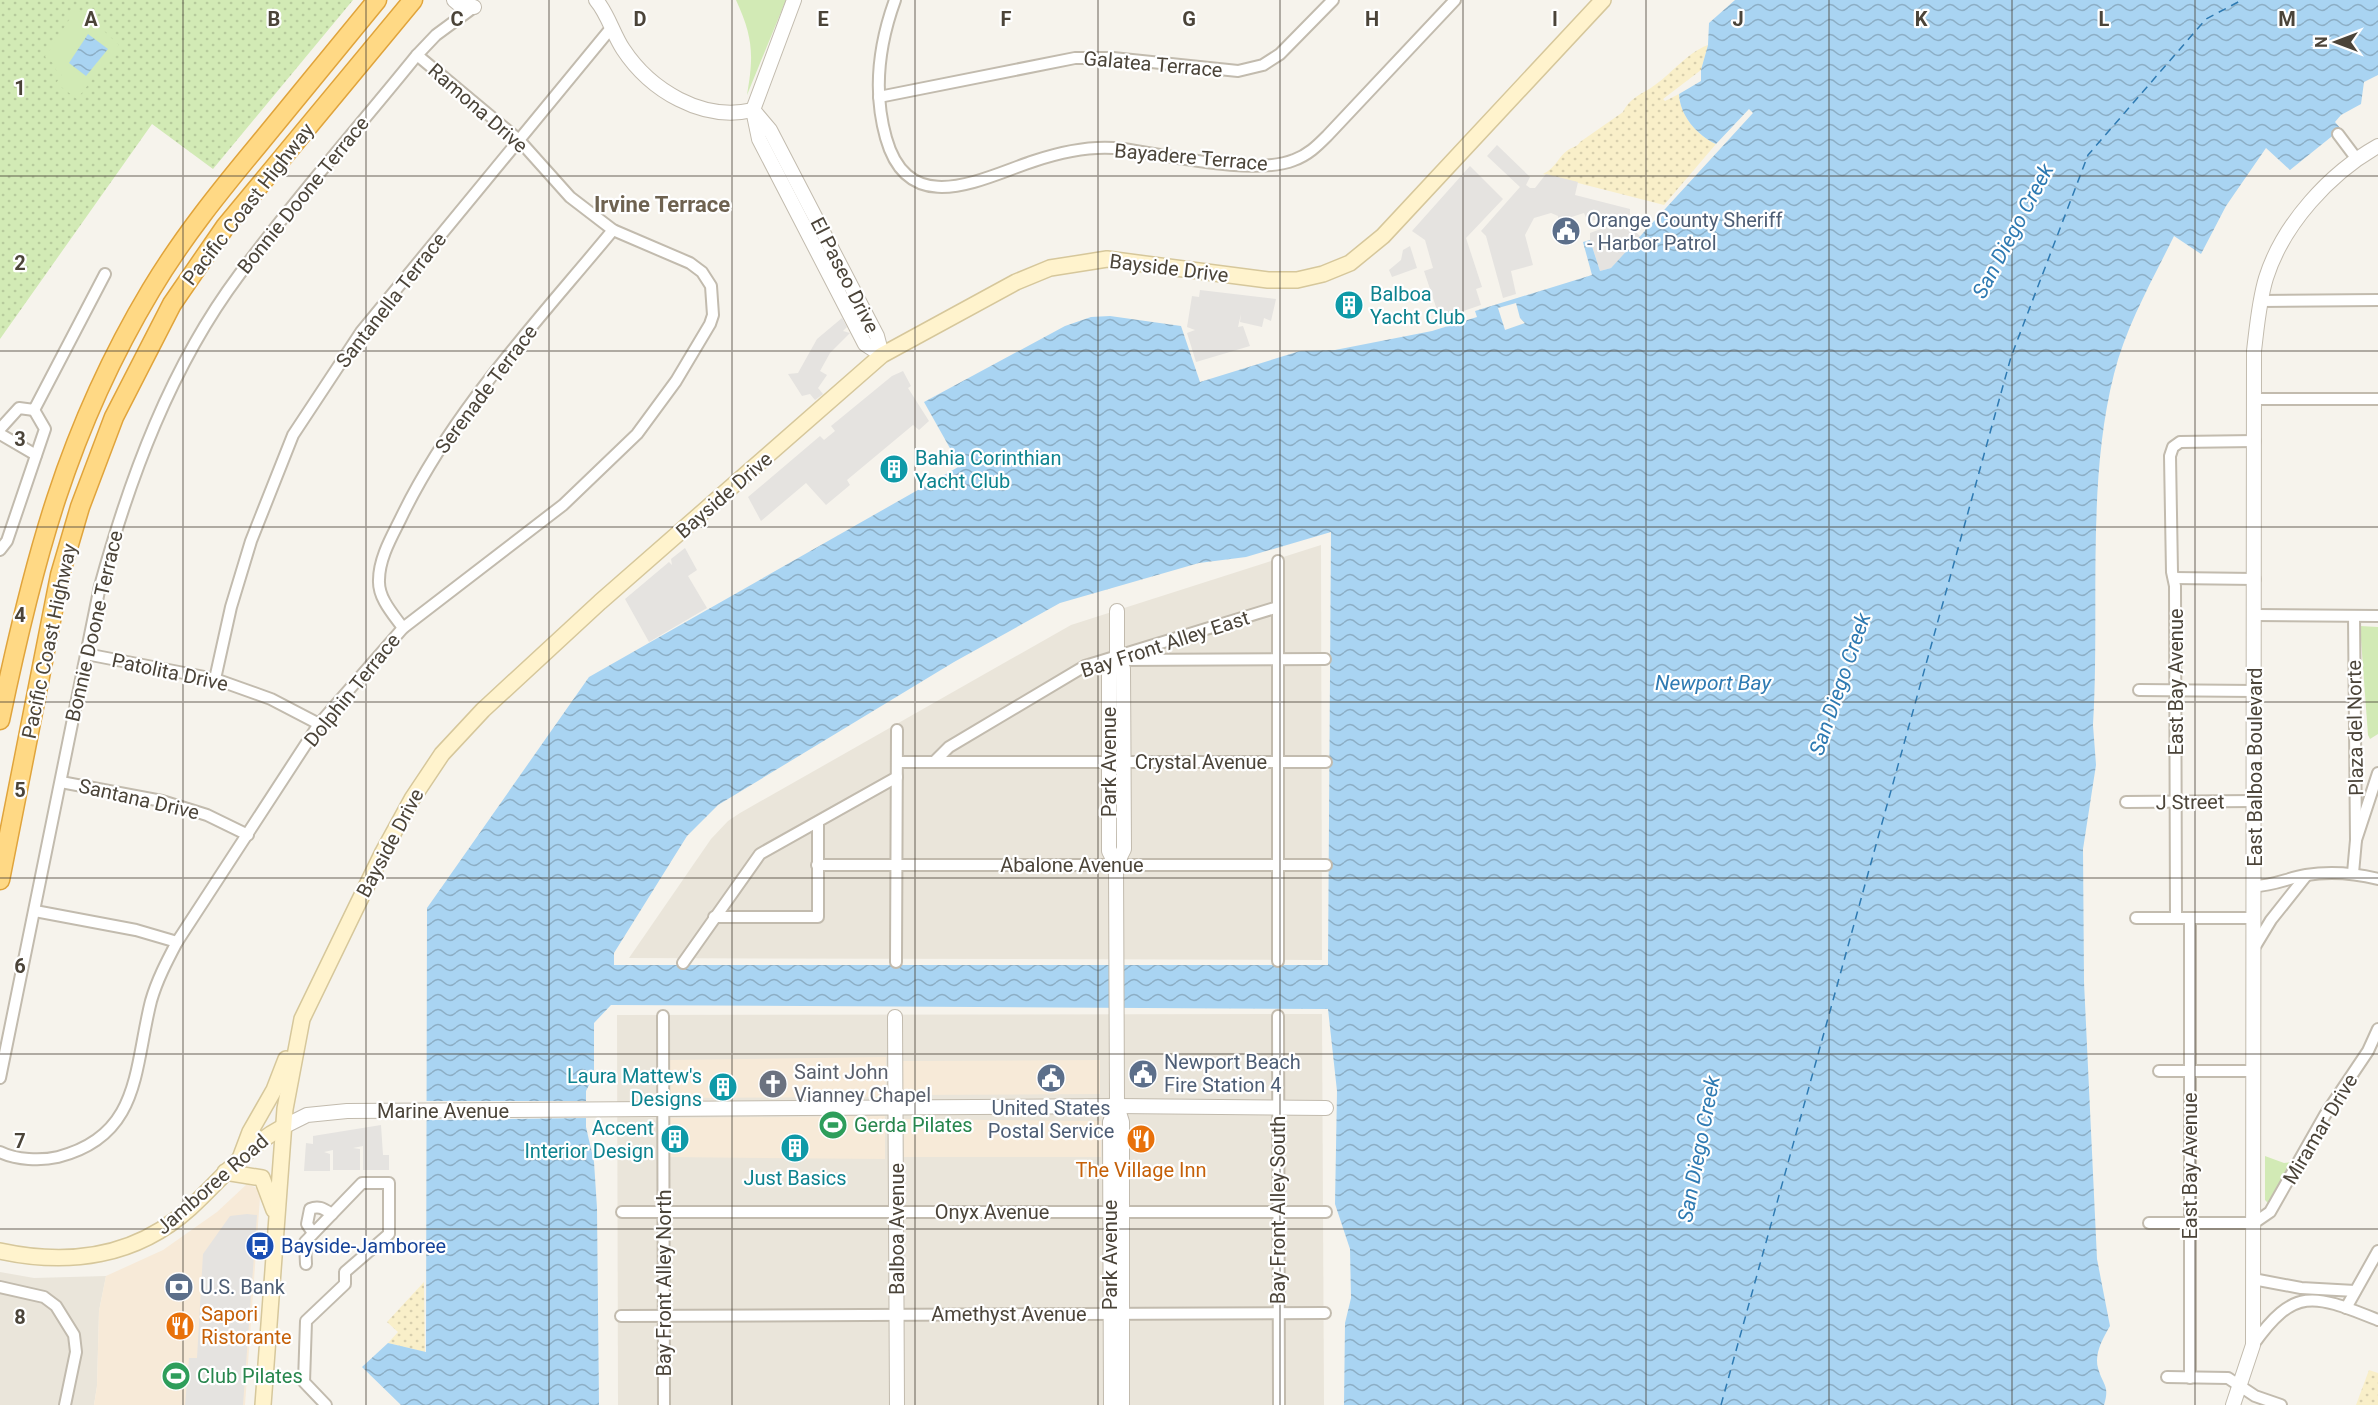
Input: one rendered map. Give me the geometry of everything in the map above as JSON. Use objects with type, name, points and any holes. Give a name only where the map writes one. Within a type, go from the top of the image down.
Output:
[{"type":"highway","name":"Pacific Coast Highway","points":[[0,720],[24,604],[42,538],[62,476],[89,409],[118,347],[151,289],[202,213],[377,0]]},
{"type":"highway","name":"Pacific Coast Highway","points":[[0,880],[60,574],[84,497],[114,417],[172,304],[212,246],[311,121],[413,0]]},
{"type":"main road","name":"Bayside Drive","points":[[263,1405],[283,1127],[295,1043],[309,1001],[412,799],[442,754],[483,710],[600,602],[882,355],[1016,282],[1050,268],[1085,260],[1131,260],[1268,280],[1306,278],[1350,263],[1388,231],[1603,0]]},
{"type":"main road","points":[[241,1156],[250,1132],[295,1043]]},
{"type":"main road","name":"Jamboree Road","points":[[0,1251],[37,1258],[75,1259],[135,1244],[172,1223],[241,1156],[265,1137],[283,1127]]},
{"type":"main road","points":[[225,1172],[262,1178],[277,1219]]},
{"type":"street","points":[[454,0],[460,5],[475,2]]},
{"type":"street","points":[[596,0],[634,65],[666,93],[699,107],[720,112],[742,113],[753,110],[794,0]]},
{"type":"street","name":"Bayadere Terrace","points":[[895,0],[883,34],[879,98],[882,124],[894,159],[913,179],[939,187],[957,187],[977,183],[1035,160],[1065,152],[1091,150],[1119,148],[1246,165],[1274,165],[1294,160],[1312,151],[1455,0]]},
{"type":"street","name":"Galatea Terrace","points":[[879,98],[1075,58],[1113,58],[1238,71],[1263,65],[1280,54],[1333,0]]},
{"type":"street","name":"Bonnie Doone Terrace","points":[[0,1078],[86,654],[117,524],[164,402],[199,338],[238,276],[417,55],[436,35],[475,2]]},
{"type":"street","name":"Santanella Terrace","points":[[215,679],[231,607],[251,541],[293,435],[361,332],[612,27]]},
{"type":"street","name":"Ramona Drive","points":[[417,55],[519,140],[570,197],[613,230],[690,263],[702,272],[711,286]]},
{"type":"street","name":"El Paseo Drive","points":[[753,110],[770,130],[877,336],[882,355]]},
{"type":"street","points":[[2338,134],[2356,158]]},
{"type":"street","name":"East Balboa Boulevard","points":[[2233,1405],[2253,1346],[2254,351],[2260,301],[2277,250],[2324,187],[2356,158],[2378,146]]},
{"type":"street","name":"Serenade Terrace","points":[[403,628],[383,599],[379,580],[385,551],[409,501],[467,408],[613,230]]},
{"type":"street","points":[[34,410],[105,274]]},
{"type":"street","name":"Dolphin Terrace","points":[[0,1152],[44,1160],[70,1154],[99,1138],[120,1118],[130,1097],[152,999],[163,968],[177,942],[319,724],[403,628],[563,506],[637,434],[676,381],[710,324],[714,302],[711,286]]},
{"type":"street","points":[[2260,301],[2378,299]]},
{"type":"street","points":[[2253,399],[2378,399]]},
{"type":"street","points":[[0,429],[19,408],[34,410]]},
{"type":"street","points":[[0,550],[7,541],[45,429],[34,410]]},
{"type":"street","points":[[0,434],[36,454]]},
{"type":"street","name":"East Bay Avenue","points":[[2176,918],[2176,690],[2170,456],[2173,447],[2180,442],[2255,441]]},
{"type":"street","points":[[1278,561],[1278,961]]},
{"type":"street","points":[[2174,578],[2255,579]]},
{"type":"street","name":"Bay Front Alley East","points":[[934,762],[949,747],[1084,666],[1117,658],[1278,607]]},
{"type":"street","name":"Park Avenue","points":[[1111,1405],[1116,1314],[1116,1212],[1110,1122],[1117,1106],[1116,865],[1124,849],[1125,761],[1123,669],[1117,658],[1117,611]]},
{"type":"street","points":[[2255,615],[2378,616]]},
{"type":"street","name":"Plaza del Norte","points":[[2354,616],[2356,840]]},
{"type":"street","name":"Patolita Drive","points":[[86,654],[215,679],[271,699],[319,724]]},
{"type":"street","points":[[1117,658],[1325,659]]},
{"type":"street","name":"Park Avenue","points":[[1116,865],[1109,851],[1109,669],[1117,658]]},
{"type":"street","points":[[2139,690],[2255,691]]},
{"type":"street","points":[[896,962],[897,730]]},
{"type":"street","name":"Crystal Avenue","points":[[897,762],[1326,762]]},
{"type":"street","points":[[2353,873],[2356,840],[2378,773]]},
{"type":"street","points":[[683,963],[760,854],[897,777]]},
{"type":"street","name":"Santana Drive","points":[[61,782],[162,801],[207,814],[248,835]]},
{"type":"street","name":"J Street","points":[[2126,802],[2255,801]]},
{"type":"street","points":[[714,917],[818,917],[818,823]]},
{"type":"street","name":"Abalone Avenue","points":[[817,865],[1326,865]]},
{"type":"street","points":[[2254,886],[2270,886],[2306,875],[2353,873],[2378,879]]},
{"type":"street","points":[[2254,948],[2271,920],[2306,875]]},
{"type":"street","points":[[34,911],[136,930],[177,942]]},
{"type":"street","points":[[2136,918],[2254,918]]},
{"type":"street","name":"East Bay Avenue","points":[[2190,918],[2190,1378]]},
{"type":"street","name":"Bay Front Alley North","points":[[663,1016],[664,1405]]},
{"type":"street","name":"Bay Front Alley South","points":[[1278,1016],[1279,1405]]},
{"type":"street","name":"Balboa Avenue","points":[[895,1017],[897,1405]]},
{"type":"street","name":"Miramar Drive","points":[[2254,1223],[2270,1212],[2325,1116],[2368,1050],[2378,1029]]},
{"type":"street","points":[[2159,1071],[2254,1071]]},
{"type":"street","name":"Marine Avenue","points":[[283,1127],[307,1115],[319,1113],[426,1111],[1117,1106],[1326,1108]]},
{"type":"street","points":[[306,1264],[305,1242],[362,1183],[389,1183],[389,1234],[345,1272],[345,1284],[306,1321],[304,1382],[326,1405]]},
{"type":"street","points":[[313,1233],[307,1224],[310,1209],[324,1208],[332,1214]]},
{"type":"street","name":"Onyx Avenue","points":[[622,1212],[1326,1212]]},
{"type":"street","points":[[2150,1223],[2254,1223]]},
{"type":"street","points":[[2346,1308],[2378,1251]]},
{"type":"street","points":[[2253,1279],[2301,1288],[2355,1292]]},
{"type":"street","points":[[0,1287],[44,1297],[56,1306],[74,1335],[76,1352],[66,1405]]},
{"type":"street","points":[[2253,1346],[2271,1321],[2286,1307],[2298,1302],[2313,1300],[2346,1308],[2378,1320]]},
{"type":"street","name":"Amethyst Avenue","points":[[621,1316],[897,1313],[1325,1313]]},
{"type":"street","name":"Park Avenue","points":[[1116,1314],[1122,1405]]},
{"type":"street","points":[[2167,1377],[2228,1378],[2254,1396],[2281,1405]]},
{"type":"shaded area","points":[[1497,145],[1530,177],[1526,185],[1530,188],[1535,188],[1546,174],[1578,182],[1575,195],[1630,209],[1630,214],[1624,221],[1641,237],[1611,268],[1600,271],[1590,233],[1614,224],[1611,215],[1588,222],[1584,213],[1559,221],[1558,216],[1551,213],[1534,218],[1525,235],[1533,265],[1511,271],[1516,294],[1503,298],[1486,236],[1481,231],[1520,187],[1487,156]]},
{"type":"shaded area","points":[[1470,166],[1503,199],[1466,238],[1482,287],[1476,289],[1481,305],[1440,319],[1424,271],[1433,268],[1425,240],[1412,231]]},
{"type":"shaded area","points":[[1410,246],[1417,268],[1392,277],[1389,270],[1401,260],[1403,250]]},
{"type":"shaded area","points":[[1200,290],[1276,299],[1271,321],[1264,318],[1262,327],[1240,322],[1241,314],[1238,327],[1243,326],[1250,346],[1196,362],[1187,333],[1195,330],[1187,327],[1192,296],[1199,297]]},
{"type":"shaded area","points":[[842,318],[847,327],[843,331],[850,333],[830,353],[820,371],[827,375],[818,388],[823,394],[815,400],[810,394],[802,396],[788,374],[798,373],[817,339]]},
{"type":"shaded area","points":[[903,371],[911,386],[908,388],[929,421],[919,430],[913,425],[847,480],[850,485],[826,505],[806,483],[761,521],[748,497],[820,436],[824,440],[835,431],[831,426],[892,376]]},
{"type":"shaded area","points":[[1321,545],[1322,960],[629,958],[711,839],[728,821],[740,813],[1071,625]]},
{"type":"shaded area","points":[[685,548],[697,570],[688,576],[707,608],[649,642],[625,599],[669,562],[672,565],[671,559]]},
{"type":"shaded area","points":[[1322,1014],[1324,1405],[618,1405],[617,1015]]},
{"type":"shaded area","points":[[886,1057],[886,1097],[666,1098],[666,1060]]},
{"type":"shaded area","points":[[1100,1060],[1100,1094],[903,1095],[903,1061]]},
{"type":"shaded area","points":[[885,1116],[885,1159],[666,1157],[667,1118]]},
{"type":"shaded area","points":[[903,1119],[1101,1121],[1101,1157],[904,1157]]},
{"type":"shaded area","points":[[381,1125],[383,1155],[389,1155],[389,1170],[363,1170],[363,1146],[353,1148],[360,1149],[360,1170],[333,1170],[333,1150],[324,1152],[330,1154],[330,1171],[304,1171],[306,1143],[313,1144],[313,1136]]},
{"type":"shaded area","points":[[247,1184],[259,1189],[260,1197],[245,1405],[94,1405],[97,1386],[99,1311],[106,1276],[163,1250],[217,1212]]},
{"type":"shaded area","points":[[257,1215],[243,1405],[185,1405],[189,1358],[197,1358],[203,1254],[230,1216]]},
{"type":"shaded area","points":[[0,1272],[34,1278],[106,1276],[99,1311],[97,1386],[94,1405],[0,1405]]},
{"type":"green space","points":[[0,0],[353,0],[213,169],[152,124],[0,339]]},
{"type":"green space","points":[[736,0],[786,0],[747,95],[751,68],[749,36]]},
{"type":"green space","points":[[76,9],[105,29],[104,31],[119,45],[77,99],[56,83],[62,75],[55,69],[57,66],[45,57]]},
{"type":"green space","points":[[2360,626],[2378,627],[2378,734],[2370,739],[2368,735]]},
{"type":"green space","points":[[2265,1156],[2284,1163],[2294,1162],[2268,1203],[2265,1200]]},
{"type":"sand","points":[[1708,45],[1701,70],[1663,99],[1665,101],[1679,94],[1683,110],[1691,124],[1716,144],[1664,205],[1543,174],[1551,169],[1568,150],[1623,112],[1633,99],[1655,85],[1693,53]]},
{"type":"sand","points":[[424,1282],[425,1352],[388,1343],[398,1332],[387,1322]]},
{"type":"sand","points":[[2369,1370],[2378,1373],[2378,1405],[2356,1405]]},
{"type":"water","name":"Newport Bay","points":[[1735,0],[2378,0],[2378,75],[2364,82],[2361,104],[2341,115],[2335,122],[2341,129],[2290,170],[2266,148],[2226,206],[2201,254],[2174,236],[2125,339],[2114,374],[2105,416],[2097,504],[2093,725],[2096,765],[2083,849],[2084,982],[2097,1259],[2110,1326],[2097,1357],[2098,1368],[2106,1389],[2104,1405],[1344,1405],[1345,1323],[1351,1298],[1350,1249],[1335,1204],[1337,1091],[1328,1009],[611,1005],[594,1023],[594,1075],[586,1091],[586,1127],[594,1162],[597,1208],[599,1405],[401,1405],[362,1367],[388,1343],[426,1352],[427,908],[589,677],[960,466],[924,402],[1065,326],[1091,317],[1110,316],[1181,326],[1200,382],[1300,351],[1335,350],[1432,331],[1477,317],[1475,311],[1592,275],[1583,242],[1590,240],[1600,271],[1611,268],[1753,113],[1749,109],[1716,144],[1696,130],[1686,117],[1679,94],[1701,81],[1701,70],[1708,45],[1709,23]],"holes":[[[1331,532],[1328,965],[614,965],[614,953],[687,836],[718,805],[954,662],[1060,603],[1199,563],[1246,557]]]},
{"type":"water","points":[[88,34],[108,49],[86,76],[69,63]]},
{"type":"pier","points":[[1516,303],[1520,318],[1525,323],[1505,330],[1498,308]]},
{"type":"pier","points":[[426,1101],[589,1101],[589,1118],[425,1120]]},
{"type":"ferry route","points":[[1721,1405],[2011,357],[2088,155],[2206,19],[2242,0]]},
{"type":"place","name":"Orange County Sheriff - Harbor Patrol","points":[[1566,231]]},
{"type":"place","name":"Balboa Yacht Club","points":[[1349,305]]},
{"type":"place","name":"Bahia Corinthian Yacht Club","points":[[894,469]]},
{"type":"place","name":"Newport Beach Fire Station 4","points":[[1143,1074]]},
{"type":"place","name":"United States Postal Service","points":[[1051,1078]]},
{"type":"place","name":"Saint John Vianney Chapel","points":[[773,1084]]},
{"type":"place","name":"Laura Mattew's Designs","points":[[723,1087]]},
{"type":"place","name":"Gerda Pilates","points":[[833,1125]]},
{"type":"place","name":"Accent Interior Design","points":[[675,1139]]},
{"type":"place","name":"The Village Inn","points":[[1141,1139]]},
{"type":"place","name":"Just Basics","points":[[795,1148]]},
{"type":"place","name":"Bayside-Jamboree","points":[[260,1246]]},
{"type":"place","name":"U.S. Bank","points":[[179,1287]]},
{"type":"place","name":"Sapori Ristorante","points":[[180,1326]]},
{"type":"place","name":"Club Pilates","points":[[176,1376]]},
{"type":"district","name":"Irvine Terrace","points":[[662,204]]},
{"type":"water label","name":"San Diego Creek","points":[[2013,231]]},
{"type":"water label","name":"San Diego Creek","points":[[1840,684]]},
{"type":"water label","name":"San Diego Creek","points":[[1699,1149]]}]
